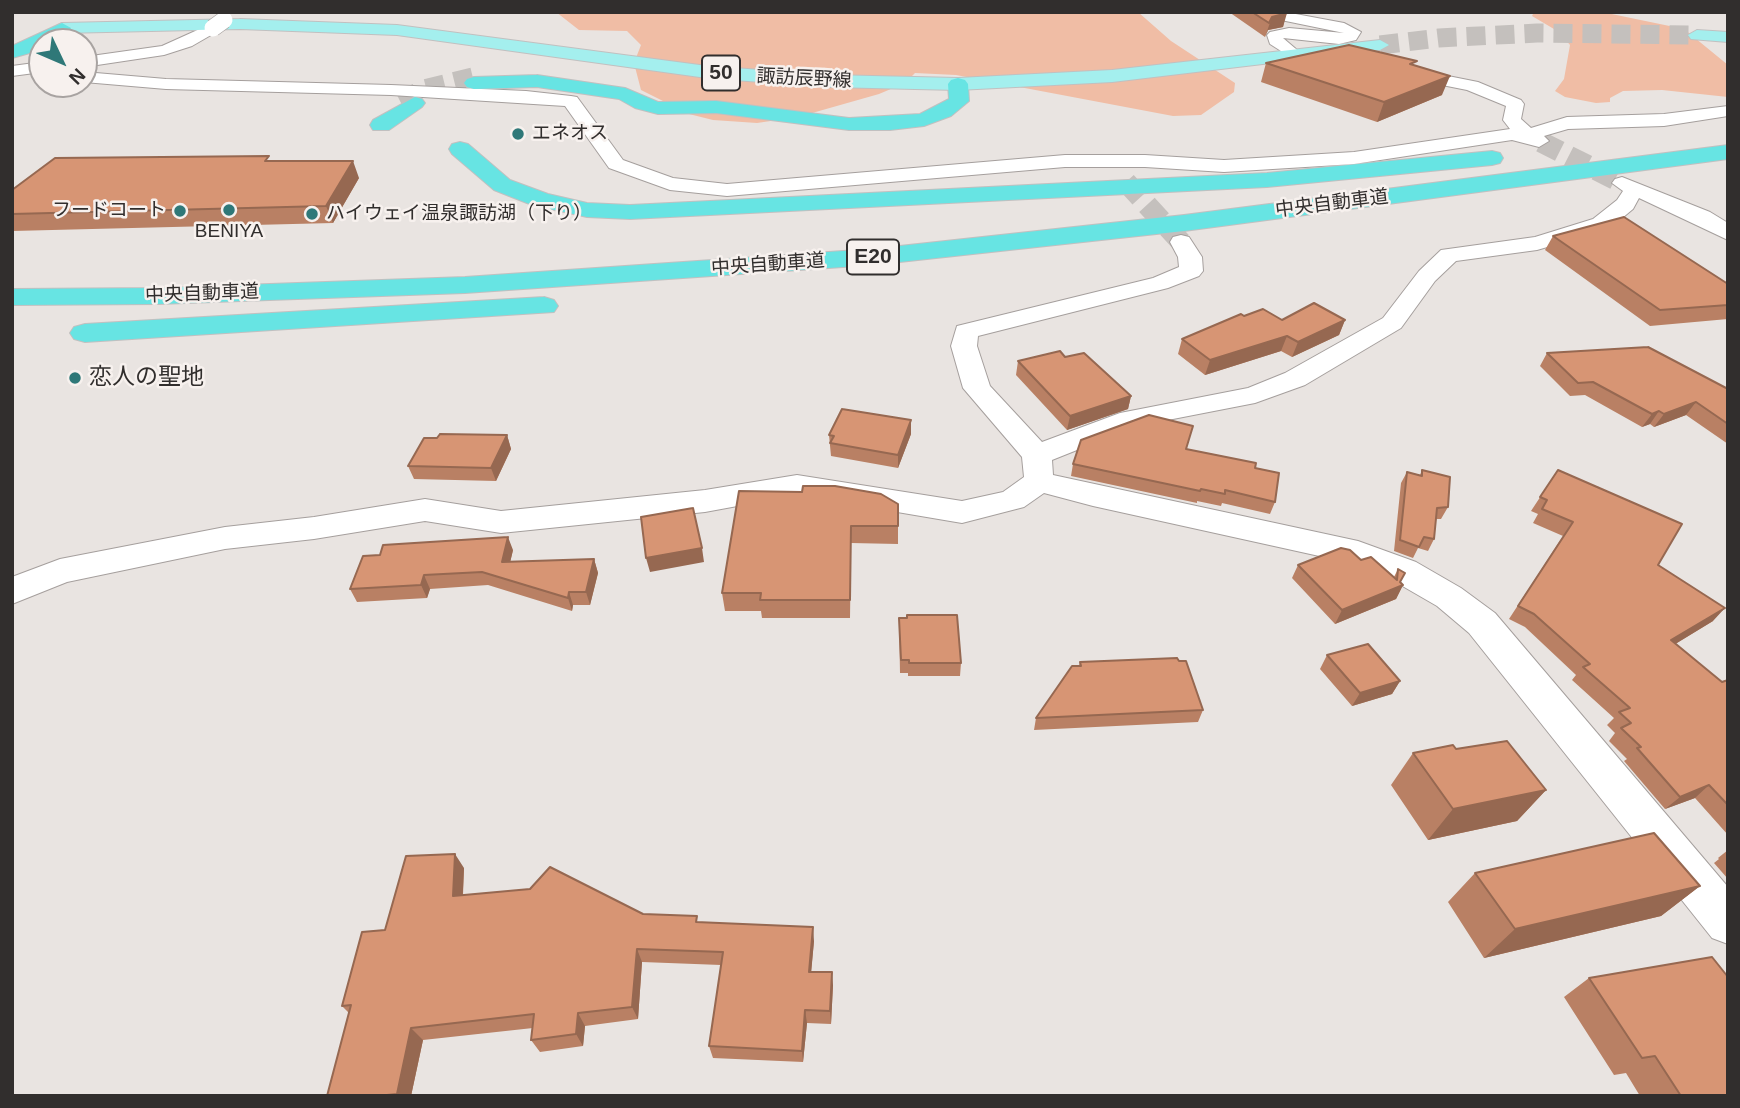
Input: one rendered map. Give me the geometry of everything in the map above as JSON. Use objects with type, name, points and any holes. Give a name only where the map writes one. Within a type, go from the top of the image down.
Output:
[{"type":"highway","points":[[830,121],[709,99],[692,88],[620,88],[522,75],[473,80],[537,82],[625,94],[649,106],[708,106],[830,121],[890,124],[924,120],[944,112],[960,101],[958,84]]},
{"type":"highway","points":[[1593,144],[1728,126]]},
{"type":"highway","name":"中央自動車道","points":[[12,275],[330,268],[699,248],[1279,195],[1728,134]]},
{"type":"highway","points":[[460,149],[502,185],[541,200],[587,210],[630,212],[1267,180],[1566,148]]},
{"type":"highway","name":"中央自動車道","points":[[12,297],[158,296],[465,285],[1182,233],[1728,152]]},
{"type":"highway","points":[[85,333],[480,311],[828,280],[1182,233]]},
{"type":"main road","name":"諏訪辰野線","points":[[62,28],[240,24],[383,29],[464,37],[707,72],[829,81],[958,84],[1112,76],[1380,45]]},
{"type":"main road","points":[[1697,35],[1728,37]]},
{"type":"street","points":[[1276,12],[1281,16],[1345,27],[1353,32],[1350,37],[1339,39],[1289,33],[1275,35],[1276,41],[1294,55]]},
{"type":"street","points":[[98,60],[164,50],[186,43],[224,20]]},
{"type":"street","points":[[1328,51],[1379,66],[1472,86],[1515,104],[1512,120],[1534,138]]},
{"type":"street","points":[[98,78],[166,85],[391,90],[570,101],[616,164],[670,184],[727,190],[1065,161],[1237,165],[1354,158],[1512,134],[1534,138],[1567,123],[1664,120],[1728,111]]},
{"type":"street","points":[[1108,160],[1126,182]]},
{"type":"street","points":[[12,591],[60,570],[225,538],[314,528],[425,510],[501,522],[705,501],[797,485],[962,512],[1013,500],[1038,468],[1130,419],[1255,395],[1295,379],[1392,323],[1427,276],[1449,255],[1537,243],[1601,224],[1625,204],[1628,186],[1702,217],[1728,233]]},
{"type":"street","points":[[1667,203],[1728,215]]},
{"type":"street","points":[[1182,233],[1190,257],[1191,271],[1160,284],[1039,311],[966,331],[964,346],[977,388],[1038,468],[1093,496],[1358,553],[1404,571],[1449,597],[1482,624],[1728,922]]},
{"type":"shaded area","points":[[556,12],[1138,12],[1171,41],[1235,83],[1234,92],[1201,115],[1173,116],[956,75],[915,73],[905,83],[879,94],[798,117],[757,123],[713,120],[689,114],[641,90],[634,63],[641,45],[627,31],[579,30]]},
{"type":"shaded area","points":[[1534,12],[1602,12],[1684,29],[1728,65],[1728,97],[1662,90],[1623,91],[1610,98],[1610,102],[1596,103],[1565,97],[1555,91],[1564,79],[1570,45],[1559,32],[1532,16]]},
{"type":"building","points":[[1252,12],[1287,13],[1272,17],[1269,23]]},
{"type":"building","points":[[1349,45],[1417,61],[1410,64],[1450,76],[1384,102],[1266,63]]},
{"type":"building","points":[[269,156],[265,161],[353,161],[326,206],[12,214],[12,190],[55,158]]},
{"type":"building","points":[[1624,217],[1728,284],[1728,305],[1660,310],[1553,236]]},
{"type":"building","points":[[1314,303],[1345,320],[1298,342],[1287,336],[1210,360],[1182,339],[1241,314],[1244,316],[1263,309],[1282,320]]},
{"type":"building","points":[[1648,347],[1728,389],[1728,424],[1696,402],[1664,414],[1659,411],[1652,414],[1593,382],[1578,383],[1547,353]]},
{"type":"building","points":[[1060,351],[1065,357],[1084,353],[1131,396],[1070,416],[1018,361]]},
{"type":"building","points":[[842,409],[911,420],[898,455],[830,443],[834,436],[829,435]]},
{"type":"building","points":[[1149,415],[1193,426],[1186,449],[1256,463],[1255,468],[1279,473],[1275,502],[1225,490],[1225,494],[1201,489],[1200,491],[1073,464],[1081,440]]},
{"type":"building","points":[[440,434],[507,435],[491,468],[408,466],[424,438],[437,438]]},
{"type":"building","points":[[1422,470],[1450,477],[1448,507],[1437,508],[1434,539],[1424,537],[1419,547],[1400,540],[1407,472],[1422,476]]},
{"type":"building","points":[[1558,470],[1682,524],[1658,565],[1725,608],[1671,640],[1722,682],[1728,680],[1728,805],[1709,785],[1680,797],[1637,748],[1641,747],[1621,728],[1631,723],[1619,712],[1630,708],[1583,667],[1590,664],[1534,614],[1518,606],[1573,522],[1542,509],[1547,500],[1540,497]]},
{"type":"building","points":[[803,486],[835,486],[881,494],[898,504],[898,526],[851,526],[850,600],[760,600],[761,593],[722,593],[739,491],[802,492]]},
{"type":"building","points":[[693,508],[702,548],[646,558],[641,517]]},
{"type":"building","points":[[508,537],[502,562],[594,559],[586,592],[569,592],[568,598],[482,572],[424,575],[421,585],[350,589],[363,556],[380,555],[383,545]]},
{"type":"building","points":[[1341,548],[1350,550],[1361,560],[1371,557],[1397,580],[1398,569],[1405,573],[1400,582],[1403,585],[1342,610],[1298,565]]},
{"type":"building","points":[[907,615],[957,615],[961,663],[909,663],[909,660],[901,660],[899,618],[907,618]]},
{"type":"building","points":[[1368,644],[1400,681],[1360,693],[1327,655]]},
{"type":"building","points":[[1177,658],[1179,661],[1186,661],[1203,710],[1036,718],[1072,666],[1081,666],[1080,662]]},
{"type":"building","points":[[1507,741],[1546,790],[1453,809],[1413,753],[1453,745],[1456,749]]},
{"type":"building","points":[[1654,833],[1700,886],[1515,929],[1475,873]]},
{"type":"building","points":[[455,854],[453,896],[530,889],[550,867],[643,914],[697,916],[696,922],[813,927],[809,972],[832,972],[830,1011],[805,1010],[802,1051],[709,1046],[723,952],[637,949],[632,1007],[578,1013],[576,1034],[531,1040],[534,1014],[411,1028],[397,1094],[327,1096],[351,1005],[342,1006],[362,932],[385,930],[406,856]]},
{"type":"building","points":[[1712,957],[1728,977],[1728,1096],[1681,1096],[1655,1056],[1642,1058],[1589,978]]},
{"type":"tunnel","points":[[1380,45],[1439,38],[1537,33],[1697,35]]},
{"type":"tunnel","points":[[400,101],[424,89],[473,77]]},
{"type":"tunnel","points":[[1541,142],[1622,183]]},
{"type":"tunnel","points":[[1126,182],[1181,242]]},
{"type":"place","name":"エネオス","points":[[518,134]]},
{"type":"place","name":"BENIYA","points":[[229,210]]},
{"type":"place","name":"フードコート","points":[[180,211]]},
{"type":"place","name":"ハイウェイ温泉諏訪湖（下り）","points":[[312,214]]},
{"type":"place","name":"恋人の聖地","points":[[75,378]]}]
